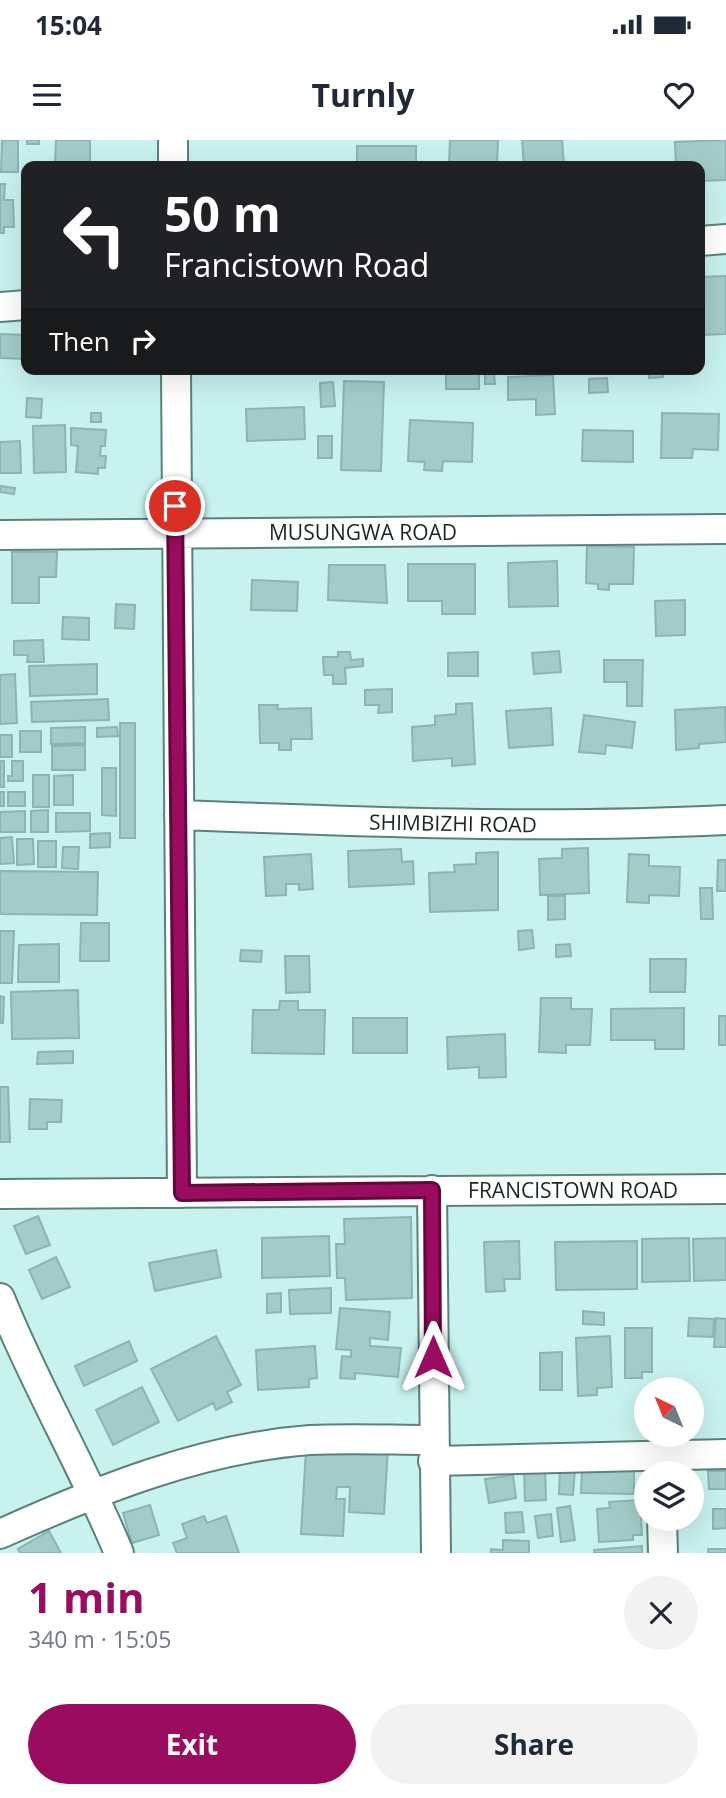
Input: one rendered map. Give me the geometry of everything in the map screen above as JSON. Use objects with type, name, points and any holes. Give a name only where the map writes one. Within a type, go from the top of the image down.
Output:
[{"type":"street","points":[[173,140],[173,161]]},
{"type":"street","points":[[705,241],[726,239]]},
{"type":"street","points":[[0,307],[21,306]]},
{"type":"street","points":[[176,375],[175,533],[182,1193]]},
{"type":"street","name":"MUSUNGWA ROAD","points":[[0,535],[726,529]]},
{"type":"street","name":"SHIMBIZHI ROAD","points":[[179,815],[421,824],[633,824],[726,820]]},
{"type":"street","name":"FRANCISTOWN ROAD","points":[[0,1194],[726,1189]]},
{"type":"street","points":[[432,1190],[436,1553]]},
{"type":"street","points":[[0,1298],[24,1360],[94,1492],[119,1553]]},
{"type":"street","points":[[0,1534],[94,1492],[245,1449],[310,1440],[634,1462]]},
{"type":"street","points":[[679,1461],[726,1454]]},
{"type":"street","points":[[662,1531],[663,1553]]},
{"type":"building","points":[[2,140],[18,140],[18,172],[1,172]]},
{"type":"building","points":[[27,140],[39,140],[39,144],[27,144]]},
{"type":"building","points":[[56,140],[90,140],[90,161],[55,161]]},
{"type":"building","points":[[450,140],[498,140],[497,161],[449,161]]},
{"type":"building","points":[[522,140],[562,140],[564,161],[524,161]]},
{"type":"building","points":[[726,140],[726,180],[705,181],[705,161],[676,161],[675,142]]},
{"type":"building","points":[[357,146],[416,146],[416,161],[357,161]]},
{"type":"building","points":[[0,184],[5,184],[4,200],[13,200],[14,227],[4,227],[4,233],[0,233]]},
{"type":"building","points":[[726,276],[726,334],[705,335],[705,277]]},
{"type":"building","points":[[0,334],[21,335],[21,359],[0,358]]},
{"type":"building","points":[[446,375],[479,375],[479,389],[446,389]]},
{"type":"building","points":[[485,375],[494,375],[495,384],[485,384]]},
{"type":"building","points":[[553,375],[555,414],[536,415],[536,399],[508,400],[508,377]]},
{"type":"building","points":[[649,375],[663,375],[663,377],[649,378]]},
{"type":"building","points":[[607,378],[608,392],[589,393],[589,379]]},
{"type":"building","points":[[344,381],[384,382],[381,471],[341,470]]},
{"type":"building","points":[[333,382],[335,406],[321,407],[320,383]]},
{"type":"building","points":[[27,398],[42,399],[41,418],[26,417]]},
{"type":"building","points":[[304,407],[305,439],[247,441],[246,409]]},
{"type":"building","points":[[91,413],[101,413],[101,422],[91,422]]},
{"type":"building","points":[[662,413],[719,414],[718,450],[693,449],[692,458],[661,458]]},
{"type":"building","points":[[410,420],[473,423],[472,462],[443,461],[442,471],[424,470],[425,462],[408,461]]},
{"type":"building","points":[[65,425],[66,472],[34,473],[33,426]]},
{"type":"building","points":[[71,428],[106,430],[105,446],[101,446],[100,456],[106,456],[105,468],[98,468],[98,474],[76,472],[78,446],[71,445]]},
{"type":"building","points":[[583,430],[633,431],[633,462],[582,461]]},
{"type":"building","points":[[318,436],[332,436],[332,458],[318,458]]},
{"type":"building","points":[[20,441],[21,473],[0,473],[0,442]]},
{"type":"building","points":[[1,486],[15,488],[14,494],[0,492]]},
{"type":"building","points":[[587,546],[634,547],[633,584],[609,584],[609,590],[598,589],[598,584],[586,583]]},
{"type":"building","points":[[12,552],[57,552],[56,577],[39,577],[39,603],[12,603]]},
{"type":"building","points":[[557,561],[558,606],[509,607],[508,563]]},
{"type":"building","points":[[408,564],[475,564],[475,614],[442,614],[442,601],[408,601]]},
{"type":"building","points":[[329,565],[385,565],[387,603],[328,600]]},
{"type":"building","points":[[252,580],[298,582],[297,611],[251,610]]},
{"type":"building","points":[[685,600],[685,635],[656,636],[655,601]]},
{"type":"building","points":[[116,604],[135,605],[134,629],[115,628]]},
{"type":"building","points":[[63,617],[89,618],[89,640],[62,639]]},
{"type":"building","points":[[43,640],[44,662],[27,662],[28,655],[14,655],[14,641]]},
{"type":"building","points":[[559,651],[561,672],[534,674],[532,653]]},
{"type":"building","points":[[338,652],[350,652],[351,660],[363,659],[363,666],[345,668],[346,684],[333,684],[333,675],[324,675],[323,657],[338,657]]},
{"type":"building","points":[[478,652],[478,676],[448,676],[448,653]]},
{"type":"building","points":[[604,660],[643,660],[642,706],[627,706],[627,682],[604,682]]},
{"type":"building","points":[[97,664],[97,694],[30,696],[29,666]]},
{"type":"building","points":[[15,674],[17,723],[0,724],[0,675]]},
{"type":"building","points":[[392,689],[392,712],[378,713],[379,705],[365,705],[365,690]]},
{"type":"building","points":[[108,699],[109,720],[32,722],[31,702]]},
{"type":"building","points":[[472,703],[475,764],[452,766],[452,758],[413,761],[412,727],[435,725],[435,716],[456,714],[456,704]]},
{"type":"building","points":[[259,705],[278,705],[277,709],[311,708],[312,739],[291,739],[291,750],[279,750],[279,743],[260,743]]},
{"type":"building","points":[[725,707],[726,742],[699,744],[699,748],[676,750],[675,710]]},
{"type":"building","points":[[551,708],[553,745],[509,748],[506,711]]},
{"type":"building","points":[[584,715],[635,722],[632,748],[606,745],[605,754],[579,752]]},
{"type":"building","points":[[120,723],[135,723],[135,838],[120,838]]},
{"type":"building","points":[[85,727],[85,743],[51,744],[51,728]]},
{"type":"building","points":[[117,727],[118,736],[97,737],[97,728]]},
{"type":"building","points":[[20,731],[41,731],[41,752],[20,752]]},
{"type":"building","points":[[0,735],[12,735],[12,757],[0,757]]},
{"type":"building","points":[[85,745],[85,770],[52,770],[52,746]]},
{"type":"building","points":[[0,761],[4,761],[4,787],[0,787]]},
{"type":"building","points":[[12,761],[23,761],[23,781],[8,781],[8,776],[12,776]]},
{"type":"building","points":[[102,768],[116,768],[116,816],[102,815]]},
{"type":"building","points":[[33,775],[49,775],[49,807],[33,807]]},
{"type":"building","points":[[73,775],[73,805],[54,805],[54,776]]},
{"type":"building","points":[[0,792],[4,792],[4,806],[0,806]]},
{"type":"building","points":[[8,792],[25,792],[25,806],[8,806]]},
{"type":"building","points":[[48,810],[48,832],[31,832],[31,811]]},
{"type":"building","points":[[25,811],[25,832],[0,832],[0,812]]},
{"type":"building","points":[[56,813],[90,813],[90,831],[56,832]]},
{"type":"building","points":[[110,833],[110,847],[90,848],[90,834]]},
{"type":"building","points":[[12,837],[14,863],[0,864],[0,838]]},
{"type":"building","points":[[17,839],[33,839],[34,864],[17,865]]},
{"type":"building","points":[[38,841],[56,841],[56,867],[38,867]]},
{"type":"building","points":[[63,847],[79,847],[78,869],[62,868]]},
{"type":"building","points":[[588,848],[589,893],[540,895],[539,859],[562,858],[562,849]]},
{"type":"building","points":[[401,849],[402,862],[413,861],[414,884],[349,887],[348,851]]},
{"type":"building","points":[[498,852],[498,910],[430,912],[429,873],[455,872],[454,865],[476,864],[476,853]]},
{"type":"building","points":[[311,854],[313,889],[299,890],[299,884],[286,884],[286,895],[266,896],[264,857]]},
{"type":"building","points":[[629,854],[649,855],[649,866],[680,867],[679,896],[649,895],[649,903],[627,902]]},
{"type":"building","points":[[718,860],[726,860],[726,891],[717,891]]},
{"type":"building","points":[[0,871],[98,872],[97,915],[0,914]]},
{"type":"building","points":[[700,888],[712,888],[713,919],[701,919]]},
{"type":"building","points":[[548,896],[565,896],[565,919],[548,920]]},
{"type":"building","points":[[81,923],[109,923],[109,961],[80,961]]},
{"type":"building","points":[[532,930],[534,948],[519,950],[518,931]]},
{"type":"building","points":[[0,931],[14,931],[12,983],[0,983]]},
{"type":"building","points":[[59,944],[59,982],[18,982],[19,945]]},
{"type":"building","points":[[570,944],[571,956],[556,957],[556,945]]},
{"type":"building","points":[[241,950],[262,951],[261,962],[240,961]]},
{"type":"building","points":[[285,956],[309,956],[310,992],[286,993]]},
{"type":"building","points":[[650,959],[686,959],[685,992],[650,992]]},
{"type":"building","points":[[78,990],[79,1038],[12,1039],[11,992]]},
{"type":"building","points":[[0,996],[4,997],[3,1023],[0,1023]]},
{"type":"building","points":[[541,998],[571,998],[571,1009],[592,1009],[590,1045],[566,1045],[566,1053],[539,1052]]},
{"type":"building","points":[[280,1001],[298,1001],[298,1010],[325,1010],[324,1054],[252,1053],[253,1010],[279,1010]]},
{"type":"building","points":[[684,1008],[684,1049],[655,1049],[655,1040],[611,1040],[611,1009]]},
{"type":"building","points":[[719,1016],[726,1016],[726,1045],[719,1045]]},
{"type":"building","points":[[353,1018],[407,1018],[407,1053],[353,1053]]},
{"type":"building","points":[[505,1034],[506,1077],[479,1078],[479,1067],[448,1069],[447,1037]]},
{"type":"building","points":[[73,1051],[73,1063],[37,1064],[38,1052]]},
{"type":"building","points":[[0,1087],[8,1087],[10,1142],[0,1142]]},
{"type":"building","points":[[30,1099],[62,1100],[61,1122],[47,1122],[47,1129],[29,1129]]},
{"type":"building","points":[[38,1216],[50,1245],[26,1254],[14,1226]]},
{"type":"building","points":[[411,1217],[412,1298],[346,1300],[345,1278],[337,1278],[336,1244],[345,1244],[344,1219]]},
{"type":"building","points":[[329,1236],[330,1276],[262,1278],[262,1238]]},
{"type":"building","points":[[689,1238],[690,1281],[642,1282],[642,1239]]},
{"type":"building","points":[[726,1238],[726,1280],[694,1281],[693,1239]]},
{"type":"building","points":[[519,1241],[520,1279],[504,1279],[505,1291],[486,1292],[484,1242]]},
{"type":"building","points":[[637,1241],[637,1289],[556,1290],[555,1242]]},
{"type":"building","points":[[216,1250],[221,1277],[155,1291],[149,1263]]},
{"type":"building","points":[[56,1257],[70,1287],[42,1299],[29,1270]]},
{"type":"building","points":[[331,1288],[331,1313],[290,1314],[289,1290]]},
{"type":"building","points":[[281,1293],[281,1312],[267,1313],[267,1294]]},
{"type":"building","points":[[340,1308],[390,1312],[388,1340],[370,1338],[370,1346],[401,1348],[398,1377],[355,1373],[355,1379],[340,1378],[342,1356],[351,1357],[351,1350],[336,1349]]},
{"type":"building","points":[[583,1311],[604,1313],[604,1325],[583,1324]]},
{"type":"building","points":[[689,1318],[714,1319],[713,1337],[688,1336]]},
{"type":"building","points":[[716,1318],[726,1319],[726,1347],[714,1347]]},
{"type":"building","points":[[625,1328],[652,1328],[652,1372],[642,1372],[642,1377],[625,1378]]},
{"type":"building","points":[[216,1336],[241,1385],[227,1392],[232,1402],[216,1410],[213,1403],[178,1421],[151,1369]]},
{"type":"building","points":[[610,1336],[612,1387],[597,1388],[597,1395],[578,1396],[576,1338]]},
{"type":"building","points":[[129,1341],[137,1361],[84,1386],[75,1366]]},
{"type":"building","points":[[315,1346],[317,1378],[309,1379],[309,1387],[258,1390],[256,1350]]},
{"type":"building","points":[[562,1352],[562,1390],[540,1390],[540,1353]]},
{"type":"building","points":[[142,1387],[159,1422],[113,1445],[96,1410]]},
{"type":"building","points":[[388,1448],[384,1514],[349,1512],[350,1487],[337,1487],[336,1499],[345,1499],[343,1536],[301,1534],[306,1449]]},
{"type":"building","points":[[545,1465],[546,1500],[525,1501],[524,1466]]},
{"type":"building","points":[[560,1469],[575,1469],[573,1495],[559,1494]]},
{"type":"building","points":[[582,1469],[634,1470],[634,1494],[581,1493]]},
{"type":"building","points":[[708,1471],[726,1471],[726,1489],[709,1489]]},
{"type":"building","points":[[513,1475],[516,1498],[489,1503],[485,1479]]},
{"type":"building","points":[[634,1500],[634,1531],[642,1531],[642,1535],[633,1535],[633,1540],[599,1542],[597,1509],[610,1508],[609,1502]]},
{"type":"building","points":[[150,1505],[159,1535],[132,1543],[123,1513]]},
{"type":"building","points":[[570,1506],[575,1540],[561,1542],[557,1508]]},
{"type":"building","points":[[713,1509],[726,1509],[726,1528],[713,1529]]},
{"type":"building","points":[[522,1512],[524,1532],[506,1533],[505,1513]]},
{"type":"building","points":[[551,1514],[553,1536],[538,1538],[535,1516]]},
{"type":"building","points":[[204,1516],[207,1523],[226,1516],[239,1553],[177,1553],[173,1543],[187,1538],[182,1524]]},
{"type":"building","points":[[49,1531],[61,1553],[20,1553],[18,1549]]},
{"type":"building","points":[[503,1540],[529,1541],[529,1553],[491,1553],[491,1549],[503,1550]]},
{"type":"building","points":[[642,1546],[642,1553],[594,1553],[594,1550]]},
{"type":"building","points":[[708,1549],[726,1549],[726,1553],[708,1553]]},
{"type":"route","points":[[175,506],[182,1193],[432,1190],[433,1357]]}]
